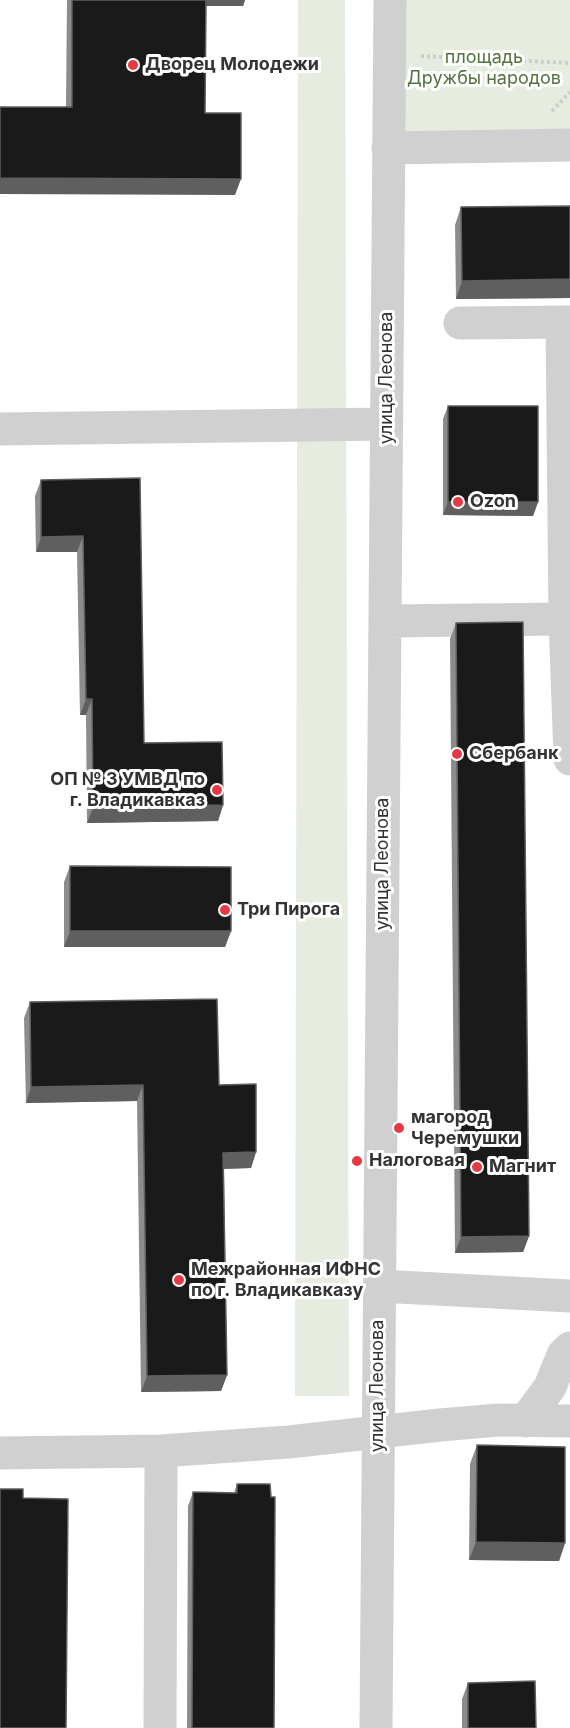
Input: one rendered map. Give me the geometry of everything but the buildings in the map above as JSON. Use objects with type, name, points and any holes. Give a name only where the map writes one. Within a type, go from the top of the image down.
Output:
[{"type":"street","name":"улица Леонова","points":[[376,1728],[390,0]]},
{"type":"street","points":[[388,148],[570,145]]},
{"type":"street","points":[[460,323],[566,322],[570,759]]},
{"type":"street","points":[[0,429],[386,424]]},
{"type":"street","points":[[385,621],[567,620]]},
{"type":"street","points":[[379,1286],[570,1296]]},
{"type":"street","points":[[525,1421],[550,1387],[564,1355],[570,1348]]},
{"type":"street","points":[[0,1453],[161,1450],[289,1442],[498,1420],[570,1420]]},
{"type":"street","points":[[160,1728],[161,1450]]},
{"type":"path","points":[[416,56],[570,63]]},
{"type":"green space","points":[[298,0],[345,0],[349,1396],[295,1396]]},
{"type":"green space","name":"площадь Дружбы народов","points":[[399,0],[570,0],[570,136],[397,137]]},
{"type":"place","name":"Дворец Молодежи","points":[[133,65]]},
{"type":"place","name":"Ozon","points":[[458,502]]},
{"type":"place","name":"Сбербанк","points":[[457,754]]},
{"type":"place","name":"ОП № 3 УМВД по г. Владикавказ","points":[[217,790]]},
{"type":"place","name":"Три Пирога","points":[[225,910]]},
{"type":"place","name":"магород Черемушки","points":[[399,1128]]},
{"type":"place","name":"Налоговая","points":[[357,1161]]},
{"type":"place","name":"Магнит","points":[[477,1167]]},
{"type":"place","name":"Межрайонная ИФНС по г. Владикавказу","points":[[179,1280]]}]
